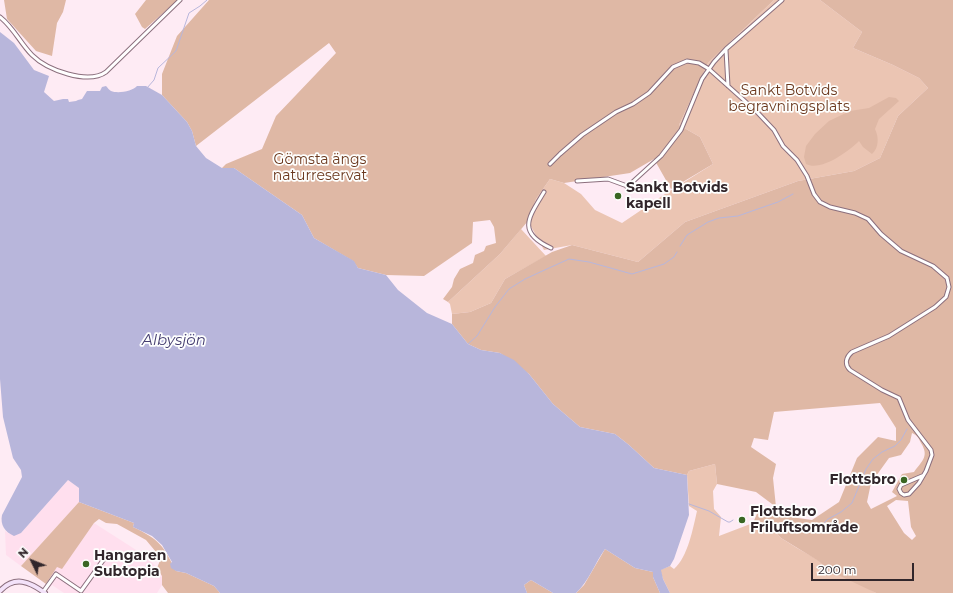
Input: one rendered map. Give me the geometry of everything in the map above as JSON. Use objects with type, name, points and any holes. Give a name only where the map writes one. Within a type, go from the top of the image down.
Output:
[{"type":"street","points":[[0,17],[37,59],[62,72],[95,77],[106,72],[180,0]]},
{"type":"street","points":[[577,181],[608,179],[627,187],[661,156],[681,130],[702,79],[709,69],[726,49],[782,0]]},
{"type":"street","points":[[726,49],[728,86]]},
{"type":"street","points":[[550,164],[582,135],[616,112],[633,104],[649,93],[673,68],[687,60],[699,63],[709,69],[774,130],[783,146],[800,164],[814,194],[820,202],[830,207],[855,213],[868,219],[881,234],[900,251],[933,266],[947,278],[949,287],[946,297],[935,308],[889,336],[852,352],[846,360],[846,364],[850,370],[882,390],[899,398],[908,420],[931,450],[931,459],[919,483],[909,494],[904,495],[900,493],[899,489],[901,485],[922,476]]},
{"type":"street","points":[[544,192],[533,209],[528,222],[533,235],[551,248]]},
{"type":"street","points":[[0,591],[9,584],[18,581],[32,584],[44,592],[56,574],[81,591],[104,559]]},
{"type":"shaded area","points":[[68,480],[79,488],[79,502],[21,566],[6,555],[5,531],[10,534],[21,533]]},
{"type":"shaded area","points":[[94,523],[144,555],[161,571],[163,576],[162,585],[157,593],[64,593],[52,585],[51,587],[46,584],[57,566],[62,568]]},
{"type":"green space","points":[[4,0],[66,0],[63,12],[57,23],[52,56],[36,51],[7,19]]},
{"type":"green space","points":[[146,0],[178,0],[145,29],[142,27],[135,14]]},
{"type":"green space","name":"Gömsta ängs naturreservat","points":[[209,0],[774,0],[708,63],[679,125],[700,137],[713,164],[671,189],[654,159],[630,173],[564,183],[550,179],[536,199],[528,221],[500,254],[448,302],[443,299],[452,287],[454,279],[460,269],[473,263],[475,255],[484,251],[486,246],[496,243],[494,227],[490,220],[473,222],[472,243],[424,276],[386,275],[358,268],[353,261],[314,238],[302,215],[234,168],[222,168],[226,164],[262,149],[276,116],[336,53],[329,43],[196,146],[192,131],[187,122],[162,95],[162,74],[177,36]]},
{"type":"green space","name":"Sankt Botvids begravningsplats","points":[[774,0],[820,0],[862,32],[853,48],[919,78],[928,88],[898,116],[880,158],[854,171],[798,181],[685,222],[638,262],[572,245],[544,250],[528,221],[536,199],[550,179],[564,183],[581,194],[595,210],[622,223],[713,164],[700,137],[679,125],[708,63]]},
{"type":"green space","points":[[820,0],[953,0],[953,593],[876,593],[836,574],[817,560],[781,538],[771,527],[753,523],[759,509],[784,516],[812,520],[839,502],[857,458],[878,437],[896,441],[896,428],[880,403],[774,412],[768,440],[754,438],[751,447],[776,464],[773,478],[776,507],[756,492],[717,484],[715,464],[689,471],[687,475],[654,468],[615,434],[580,427],[553,404],[529,374],[500,353],[481,350],[468,344],[452,324],[452,314],[470,312],[491,303],[505,279],[552,252],[572,245],[638,262],[685,222],[798,181],[854,171],[880,158],[898,116],[928,88],[919,78],[853,48],[862,32]],"holes":[[[912,433],[918,437],[925,451],[924,458],[914,472],[902,474],[892,492],[897,496],[871,509],[867,502],[871,483],[889,458],[901,455],[910,442]],[[896,500],[908,501],[911,527],[916,536],[912,540],[904,533],[887,506]]]},
{"type":"green space","points":[[889,97],[896,98],[899,101],[879,119],[875,129],[878,139],[877,146],[872,154],[863,147],[859,141],[842,155],[827,163],[812,166],[806,164],[804,157],[806,146],[815,134],[829,121],[850,111],[869,108]]},
{"type":"green space","points":[[521,229],[546,256],[505,279],[491,303],[470,312],[452,314],[450,304],[448,302],[500,254]]},
{"type":"green space","points":[[715,464],[717,484],[713,491],[714,509],[721,517],[719,536],[753,523],[771,527],[781,538],[876,593],[670,593],[660,570],[670,566],[674,569],[679,564],[692,534],[697,511],[689,506],[687,475],[689,471]]},
{"type":"green space","points":[[79,502],[134,523],[133,527],[160,544],[168,555],[176,571],[186,573],[214,586],[220,593],[168,593],[162,585],[162,576],[157,568],[161,558],[146,540],[117,524],[106,523],[99,519],[94,523],[62,569],[57,567],[46,584],[21,566]]},
{"type":"green space","points":[[605,549],[635,568],[653,572],[653,577],[660,593],[576,593],[584,585]]},
{"type":"green space","points":[[531,580],[553,593],[527,593],[524,585]]},
{"type":"water","name":"Albysjön","points":[[0,32],[14,43],[34,70],[49,76],[44,92],[54,101],[68,99],[69,102],[76,101],[82,99],[87,91],[100,91],[102,87],[106,86],[111,91],[121,92],[129,91],[137,86],[146,86],[162,95],[187,122],[192,131],[196,146],[206,158],[222,168],[234,168],[302,215],[314,238],[354,261],[358,268],[386,275],[398,290],[427,313],[452,324],[468,344],[481,350],[500,353],[514,360],[529,374],[553,404],[580,427],[615,434],[654,468],[687,475],[689,515],[674,559],[670,566],[661,570],[663,579],[670,593],[660,593],[653,577],[653,572],[635,568],[605,549],[585,583],[576,593],[553,593],[531,580],[524,585],[527,593],[220,593],[214,586],[171,568],[170,564],[172,562],[162,545],[152,536],[133,527],[134,523],[79,502],[79,488],[68,480],[21,533],[14,536],[8,532],[4,528],[2,515],[22,477],[21,470],[13,458],[3,417],[0,379]]},
{"type":"waterway","points":[[147,88],[154,80],[158,68],[176,51],[189,13],[207,0]]},
{"type":"waterway","points":[[680,246],[687,235],[708,222],[719,218],[738,216],[778,202],[793,194]]},
{"type":"waterway","points":[[468,344],[477,336],[495,307],[509,289],[525,279],[569,259],[589,262],[632,274],[664,264],[674,257],[677,252]]},
{"type":"waterway","points":[[752,522],[776,526],[784,524],[799,529],[813,530],[819,528],[828,519],[841,512],[852,503],[866,469],[873,459],[882,452],[895,446],[901,440],[907,429]]},
{"type":"waterway","points":[[689,504],[709,511],[728,522],[733,520]]},
{"type":"place","name":"Sankt Botvids kapell","points":[[618,196]]},
{"type":"place","name":"Flottsbro","points":[[904,480]]},
{"type":"place","name":"Flottsbro Friluftsområde","points":[[742,520]]},
{"type":"place","name":"Hangaren Subtopia","points":[[86,564]]}]
